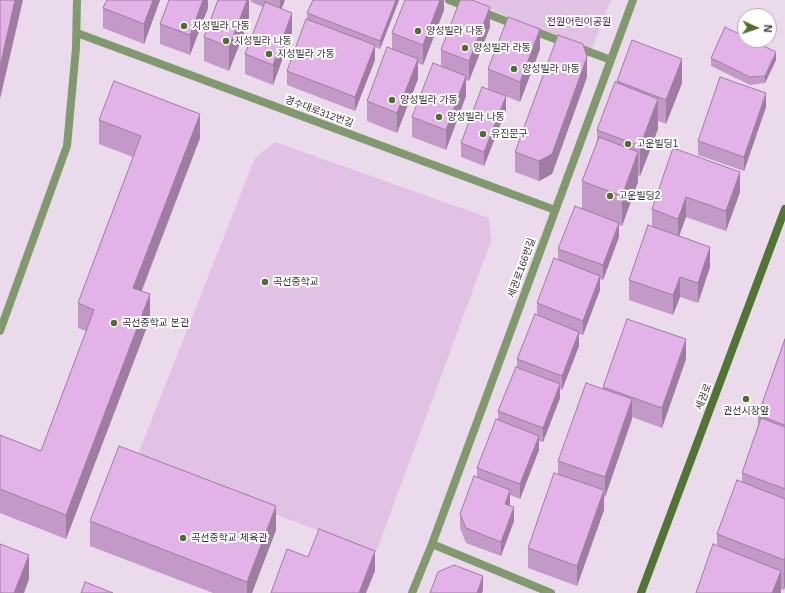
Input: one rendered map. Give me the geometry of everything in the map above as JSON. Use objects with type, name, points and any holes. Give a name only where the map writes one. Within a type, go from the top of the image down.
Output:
[{"type":"street","points":[[0,331],[67,146],[77,33],[77,0]]},
{"type":"street","points":[[449,0],[611,60]]},
{"type":"street","name":"세권로166번길","points":[[412,593],[432,544],[633,0]]},
{"type":"street","name":"경수대로312번길","points":[[77,33],[555,210]]},
{"type":"street","name":"세권로","points":[[641,593],[785,209]]},
{"type":"street","points":[[432,544],[551,593]]},
{"type":"green space","name":"전원어린이공원","points":[[469,0],[611,0],[591,51]]},
{"type":"green space","points":[[275,142],[489,218],[491,241],[376,552],[135,462],[255,158]]},
{"type":"building","points":[[0,0],[15,0],[0,66]]},
{"type":"building","points":[[107,0],[153,0],[144,24],[103,8]]},
{"type":"building","points":[[169,0],[203,0],[190,35],[160,24]]},
{"type":"building","points":[[218,0],[247,0],[229,47],[204,37]]},
{"type":"building","points":[[313,0],[396,0],[380,41],[307,13]]},
{"type":"building","points":[[405,0],[440,0],[423,45],[392,33]]},
{"type":"building","points":[[460,0],[472,0],[490,7],[469,61],[441,50]]},
{"type":"building","points":[[265,2],[292,13],[273,65],[245,54]]},
{"type":"building","points":[[508,17],[540,29],[520,82],[488,69]]},
{"type":"building","points":[[306,19],[375,45],[355,97],[287,71]]},
{"type":"building","points":[[725,27],[737,33],[737,48],[768,48],[776,52],[765,76],[750,77],[711,58]]},
{"type":"building","points":[[558,35],[583,44],[587,57],[552,154],[539,161],[515,152]]},
{"type":"building","points":[[632,40],[682,59],[666,100],[617,81]]},
{"type":"building","points":[[387,47],[418,59],[397,113],[367,101]]},
{"type":"building","points":[[433,63],[466,76],[446,130],[412,117]]},
{"type":"building","points":[[720,77],[766,93],[744,157],[698,141]]},
{"type":"building","name":"곡선중학교 본관","points":[[114,81],[200,114],[133,288],[150,294],[66,515],[0,489],[0,435],[41,451],[94,310],[78,303],[141,136],[99,120]]},
{"type":"building","points":[[615,82],[658,99],[640,146],[597,130]]},
{"type":"building","name":"유진문구","points":[[482,87],[506,96],[484,152],[461,143]]},
{"type":"building","points":[[599,137],[638,152],[622,196],[582,181]]},
{"type":"building","points":[[673,148],[740,172],[726,211],[686,197],[678,219],[652,209]]},
{"type":"building","points":[[575,206],[619,223],[603,265],[558,249]]},
{"type":"building","points":[[648,225],[710,247],[698,283],[680,277],[673,295],[629,280]]},
{"type":"building","points":[[554,258],[600,276],[583,321],[537,303]]},
{"type":"building","points":[[535,314],[579,332],[562,376],[517,359]]},
{"type":"building","points":[[627,319],[686,339],[662,408],[603,387]]},
{"type":"building","points":[[785,339],[785,425],[758,415]]},
{"type":"building","points":[[516,367],[560,384],[543,428],[498,411]]},
{"type":"building","points":[[586,383],[632,399],[605,477],[558,461]]},
{"type":"building","points":[[761,418],[785,427],[785,489],[742,473]]},
{"type":"building","points":[[496,419],[539,436],[520,484],[477,468]]},
{"type":"building","name":"곡선중학교 체육관","points":[[119,446],[276,506],[247,582],[90,521]]},
{"type":"building","points":[[554,473],[604,490],[577,566],[528,548]]},
{"type":"building","points":[[474,476],[510,490],[505,504],[514,507],[501,542],[466,528],[460,514]]},
{"type":"building","points":[[737,480],[785,499],[784,560],[717,534]]},
{"type":"building","points":[[319,529],[375,551],[359,593],[271,593],[287,549],[308,557]]},
{"type":"building","points":[[0,544],[29,555],[14,593],[0,592]]},
{"type":"building","points":[[713,544],[781,571],[772,593],[696,593]]},
{"type":"building","points":[[454,565],[483,576],[477,593],[430,593],[438,572]]},
{"type":"building","points":[[85,582],[113,593],[81,593]]},
{"type":"place","name":"지성빌라 다동","points":[[184,26]]},
{"type":"place","name":"양성빌라 다동","points":[[418,31]]},
{"type":"place","name":"지성빌라 나동","points":[[226,41]]},
{"type":"place","name":"양성빌라 라동","points":[[465,48]]},
{"type":"place","name":"지성빌라 가동","points":[[269,54]]},
{"type":"place","name":"양성빌라 마동","points":[[514,69]]},
{"type":"place","name":"양성빌라 가동","points":[[392,100]]},
{"type":"place","name":"양성빌라 나동","points":[[439,117]]},
{"type":"place","name":"유진문구","points":[[483,134]]},
{"type":"place","name":"고운빌딩1","points":[[628,144]]},
{"type":"place","name":"고운빌딩2","points":[[610,196]]},
{"type":"place","name":"곡선중학교","points":[[265,282]]},
{"type":"place","name":"곡선중학교 본관","points":[[114,323]]},
{"type":"place","name":"권선시장앞","points":[[746,399]]},
{"type":"place","name":"곡선중학교 체육관","points":[[183,538]]}]
